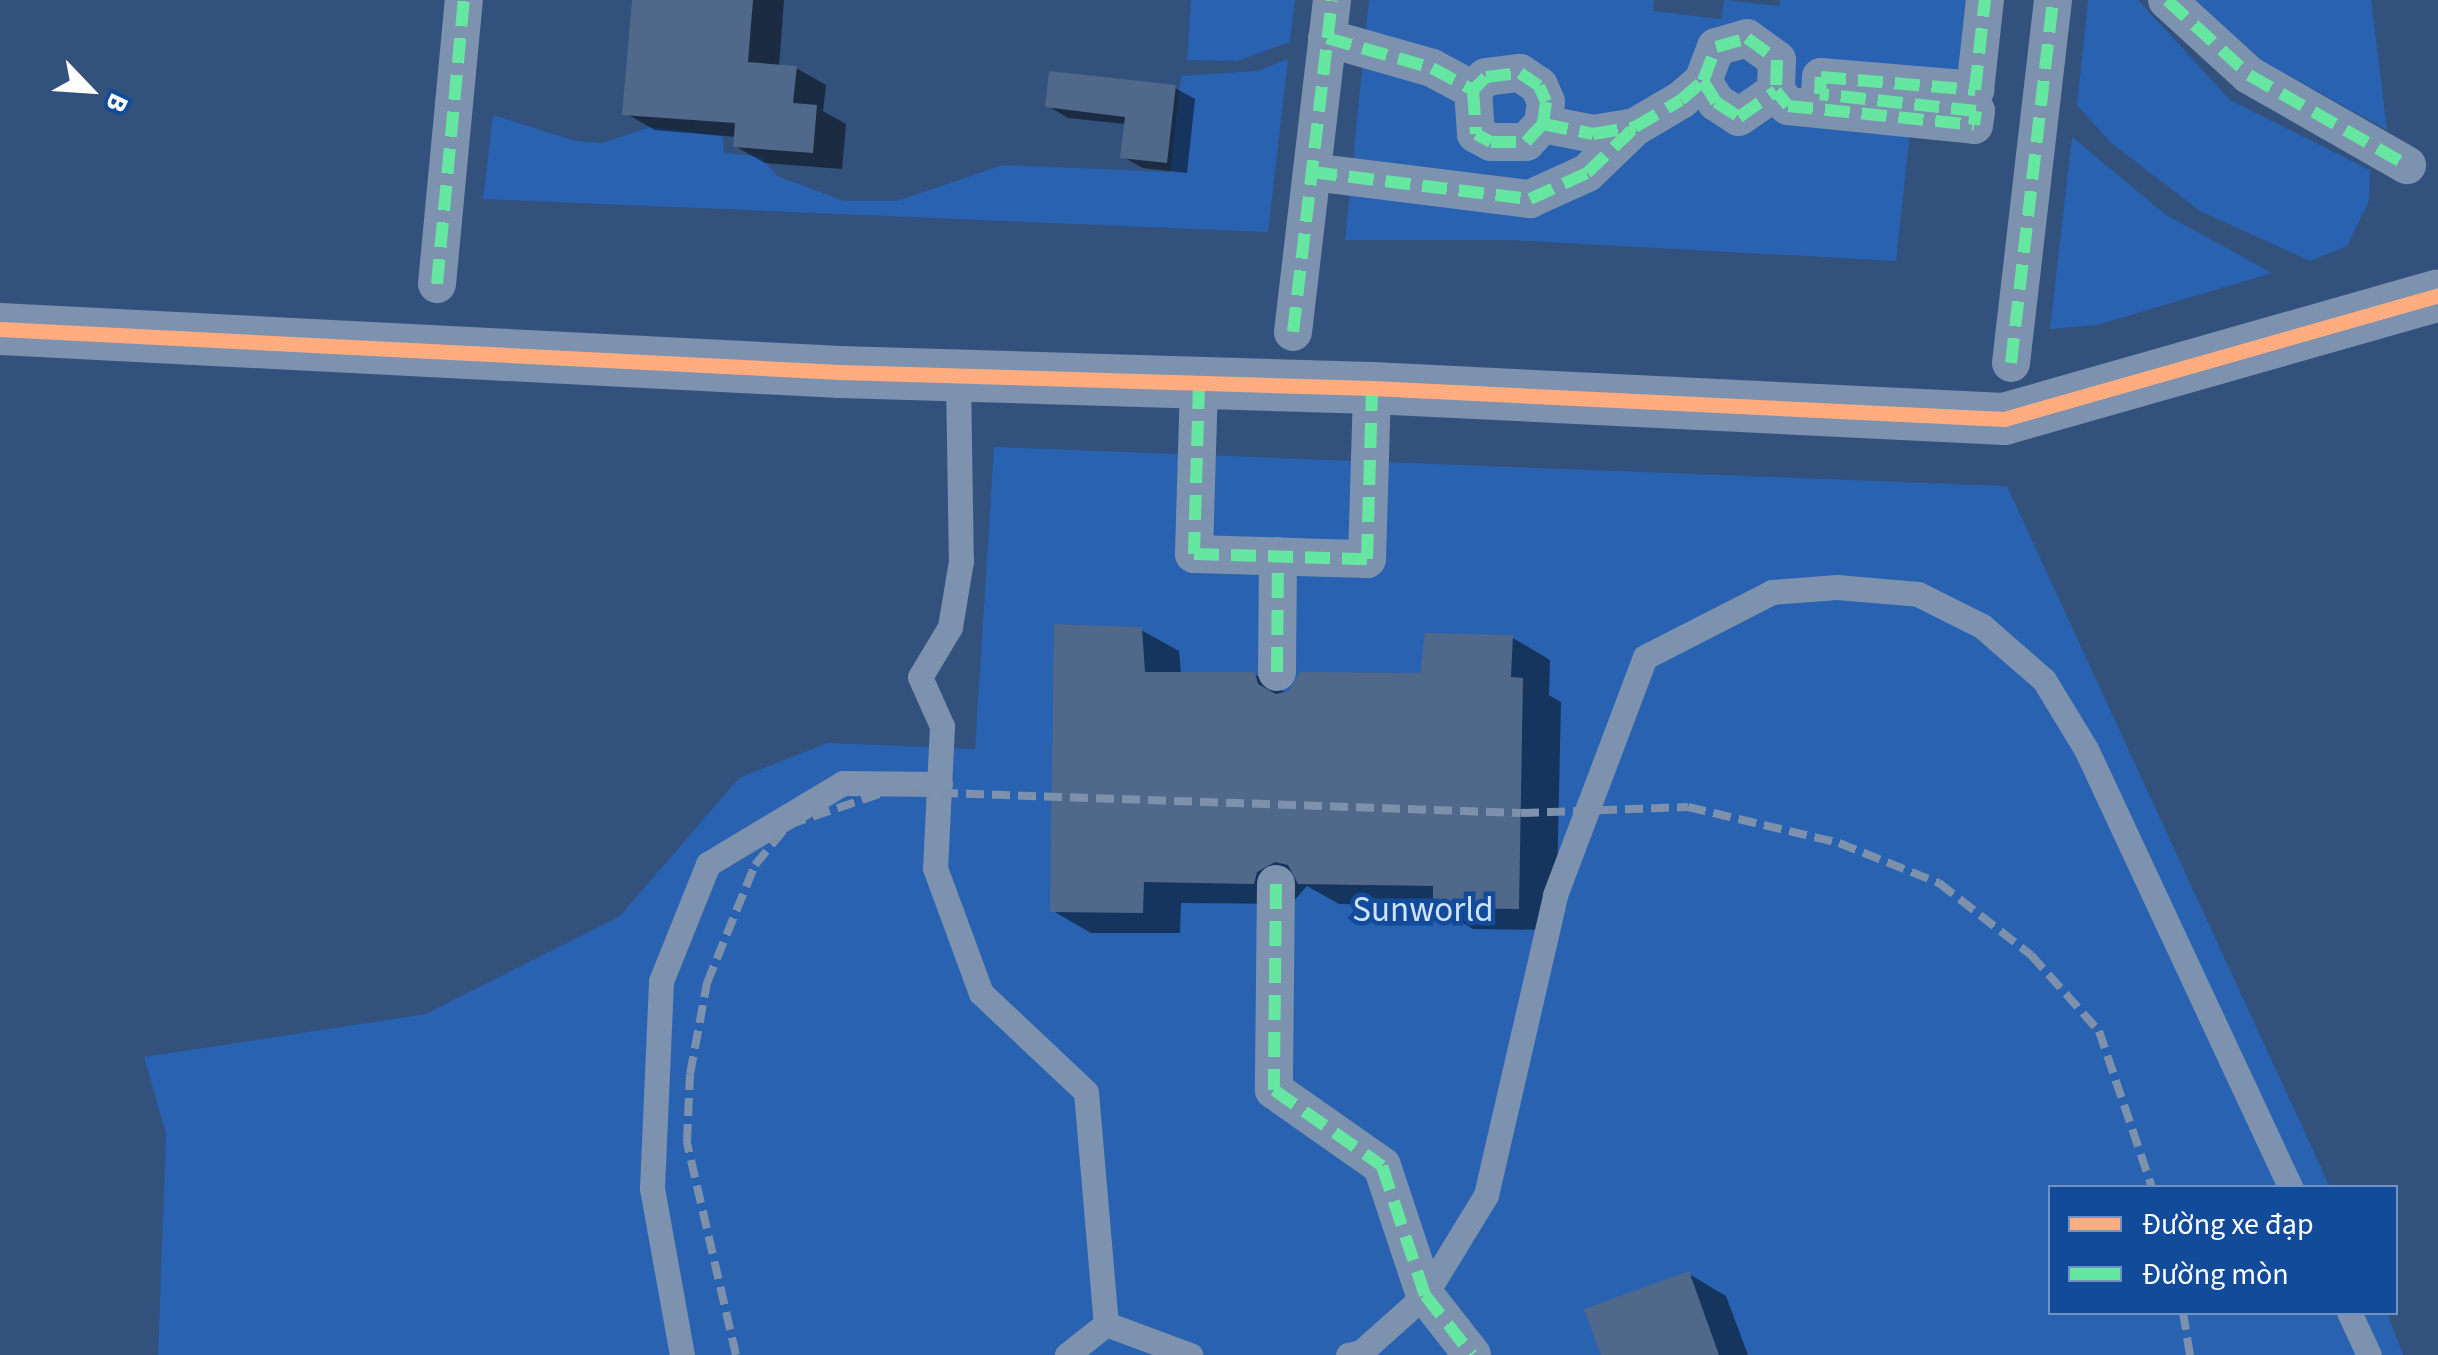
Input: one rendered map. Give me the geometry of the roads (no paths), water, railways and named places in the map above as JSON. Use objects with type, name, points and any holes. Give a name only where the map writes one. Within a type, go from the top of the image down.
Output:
[{"type":"street","points":[[437,284],[464,0]]},
{"type":"street","points":[[1293,332],[1332,0]]},
{"type":"street","points":[[1312,172],[1530,198],[1587,173],[1636,127],[1703,82],[1716,47],[1747,38],[1777,60],[1776,92],[1788,106],[1974,125],[1976,112],[1820,94],[1821,77],[1974,90],[1985,0]]},
{"type":"street","points":[[2011,364],[2053,0]]},
{"type":"street","points":[[2167,0],[2249,75],[2407,165]]},
{"type":"street","points":[[1327,38],[1432,68],[1473,90]]},
{"type":"street","points":[[1520,72],[1539,86],[1546,102],[1543,124],[1526,142],[1491,142],[1476,134],[1473,90],[1486,77],[1520,72]]},
{"type":"street","points":[[1703,82],[1716,102],[1739,117],[1776,92]]},
{"type":"street","points":[[1543,124],[1593,134],[1636,127]]},
{"type":"street","points":[[0,329],[958,378],[1372,388],[2004,418],[2438,295]]},
{"type":"street","points":[[1199,384],[1194,554],[1367,559],[1372,388]]},
{"type":"street","points":[[1277,672],[1278,556]]},
{"type":"street","points":[[1276,884],[1274,1090],[1382,1166],[1425,1295],[1472,1355]]},
{"type":"lane","points":[[958,378],[961,561],[950,627],[920,677],[942,726],[935,868],[981,994],[1086,1092],[1106,1324]]},
{"type":"lane","points":[[1348,1355],[1362,1352],[1425,1295],[1486,1196],[1555,894],[1646,657],[1772,592],[1838,587],[1918,594],[1982,626],[2044,680],[2086,749],[2290,1185]]},
{"type":"lane","points":[[682,1355],[652,1188],[661,981],[708,864],[843,783],[940,784]]},
{"type":"lane","points":[[2351,1315],[2369,1355]]},
{"type":"lane","points":[[1067,1355],[1106,1324]]},
{"type":"lane","points":[[1106,1324],[1190,1355]]},
{"type":"railway","points":[[736,1355],[687,1142],[690,1074],[707,983],[755,865],[788,825],[888,791],[1521,813],[1688,807],[1839,843],[1939,883],[2031,955],[2099,1031],[2151,1185]]},
{"type":"railway","points":[[2183,1315],[2190,1355]]},
{"type":"park label","name":"Sunworld","points":[[1423,910]]}]
